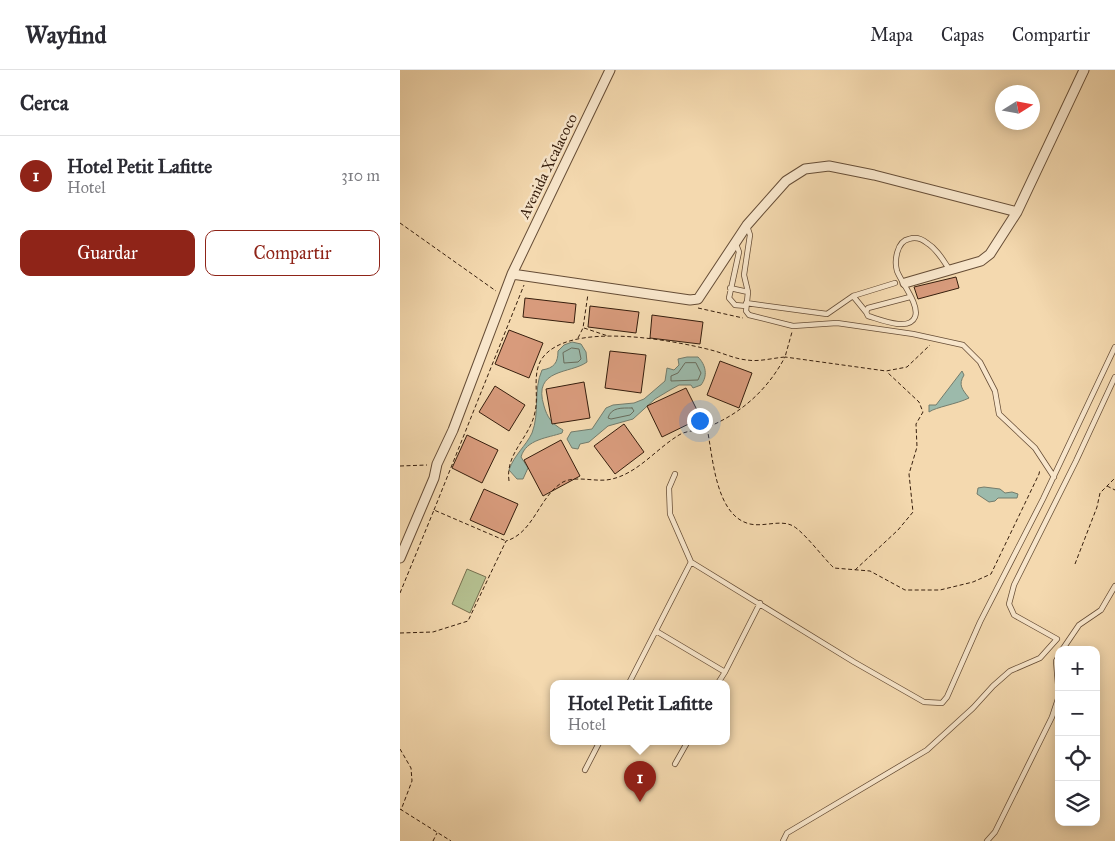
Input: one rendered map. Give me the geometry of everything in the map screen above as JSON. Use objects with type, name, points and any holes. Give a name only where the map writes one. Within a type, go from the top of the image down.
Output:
[{"type":"street","name":"Avenida Xcalacoco","points":[[400,558],[453,430],[512,274],[610,70]]},
{"type":"street","points":[[905,283],[981,262],[990,254],[1017,212],[1084,70]]},
{"type":"street","points":[[512,274],[690,300],[698,299],[735,240],[786,181],[805,169],[829,166],[874,175],[1017,212]]},
{"type":"lane","points":[[747,225],[750,235],[744,276],[748,292],[746,305],[749,316],[794,326],[838,323],[913,334],[962,345],[980,362],[995,390],[999,414],[1035,448],[1054,476]]},
{"type":"lane","points":[[853,296],[868,316],[903,325],[915,317],[915,310],[905,283],[898,273],[897,257],[899,248],[904,240],[912,238],[922,239],[929,244],[950,270]]},
{"type":"lane","points":[[735,240],[738,252],[730,288],[729,298],[731,303],[827,314],[853,296],[895,283]]},
{"type":"lane","points":[[730,288],[748,292]]},
{"type":"lane","points":[[866,312],[868,308],[910,297]]},
{"type":"lane","points":[[675,474],[669,488],[670,514],[691,562],[854,662],[924,702],[942,703],[1054,476],[1115,347]]},
{"type":"lane","points":[[1065,642],[1014,615],[1009,604],[1014,586],[1115,377]]},
{"type":"lane","points":[[631,680],[691,562]]},
{"type":"lane","points":[[1064,646],[1079,625],[1101,610],[1115,586]]},
{"type":"lane","points":[[720,680],[760,603]]},
{"type":"lane","points":[[656,631],[724,672]]},
{"type":"lane","points":[[783,841],[786,833],[927,750],[974,708],[992,686],[1010,671],[1040,658],[1057,639]]},
{"type":"lane","points":[[987,841],[995,832],[1055,708]]},
{"type":"lane","points":[[585,770],[598,745]]},
{"type":"lane","points":[[676,764],[686,745]]},
{"type":"path","points":[[400,222],[503,296]]},
{"type":"path","points":[[400,594],[521,288],[525,284],[530,284]]},
{"type":"path","points":[[578,339],[583,328],[588,292]]},
{"type":"path","points":[[697,308],[745,318]]},
{"type":"path","points":[[583,328],[611,337]]},
{"type":"path","points":[[434,510],[506,541],[518,538],[555,490],[564,482],[611,480],[628,474],[680,434],[707,428],[750,403],[773,379],[785,357],[793,329]]},
{"type":"path","points":[[509,481],[507,467],[511,457],[524,440],[535,412],[536,377],[540,362],[548,351],[562,342],[628,335],[709,350],[748,361],[785,357],[886,371],[907,367],[934,342]]},
{"type":"path","points":[[855,570],[898,530],[913,512],[909,474],[917,447],[916,424],[923,412],[919,402],[886,371]]},
{"type":"path","points":[[707,428],[720,493],[733,516],[748,524],[792,525],[834,568],[870,571],[905,590],[940,590],[973,582],[991,574],[1039,474],[1040,464]]},
{"type":"path","points":[[400,466],[438,464]]},
{"type":"path","points":[[1075,564],[1098,507],[1100,493],[1105,485],[1115,478]]},
{"type":"path","points":[[1105,485],[1115,490]]},
{"type":"path","points":[[400,633],[433,632],[468,621],[506,541]]},
{"type":"path","points":[[400,749],[411,768],[412,781],[401,809],[451,841]]},
{"type":"path","points":[[433,841],[437,833]]},
{"type":"green space","points":[[467,569],[486,577],[470,613],[452,604]]},
{"type":"water","points":[[572,342],[581,344],[586,352],[587,362],[555,374],[543,385],[542,394],[544,406],[550,420],[563,430],[562,433],[538,440],[528,446],[521,457],[528,468],[523,479],[517,479],[509,470],[532,433],[536,418],[539,378],[542,370],[550,368],[556,362],[558,351],[564,345]]},
{"type":"water","points":[[698,357],[703,363],[705,378],[701,385],[693,388],[691,385],[679,385],[655,399],[633,419],[608,426],[589,442],[580,444],[578,449],[572,448],[567,439],[571,432],[592,429],[606,408],[613,405],[634,403],[644,399],[665,381],[667,368],[674,370],[679,365],[678,359]]},
{"type":"water","points":[[962,371],[964,375],[961,382],[962,387],[969,398],[929,412],[929,405],[936,405]]},
{"type":"water","points":[[978,488],[1000,489],[1005,493],[1012,492],[1018,494],[1017,498],[998,498],[995,501],[989,502],[977,494]]},
{"type":"building","points":[[956,277],[959,288],[918,299],[914,287]]},
{"type":"building","points":[[525,298],[576,304],[574,323],[523,317]]},
{"type":"building","points":[[590,306],[639,312],[636,333],[588,327]]},
{"type":"building","points":[[652,315],[703,322],[700,344],[650,338]]},
{"type":"building","points":[[509,330],[543,343],[529,378],[495,364]]},
{"type":"building","points":[[610,351],[646,355],[641,393],[605,388]]},
{"type":"building","points":[[720,361],[752,373],[739,408],[707,395]]},
{"type":"building","points":[[584,382],[590,418],[552,424],[546,389]]},
{"type":"building","points":[[495,386],[525,405],[509,431],[479,412]]},
{"type":"building","points":[[686,388],[701,418],[662,437],[647,406]]},
{"type":"building","points":[[624,424],[644,452],[615,474],[594,446]]},
{"type":"building","points":[[467,435],[498,450],[482,483],[452,468]]},
{"type":"building","points":[[561,440],[580,476],[543,496],[524,460]]},
{"type":"building","points":[[484,489],[518,504],[504,535],[470,520]]},
{"type":"place","name":"Hotel Petit Lafitte","points":[[640,802]]}]
